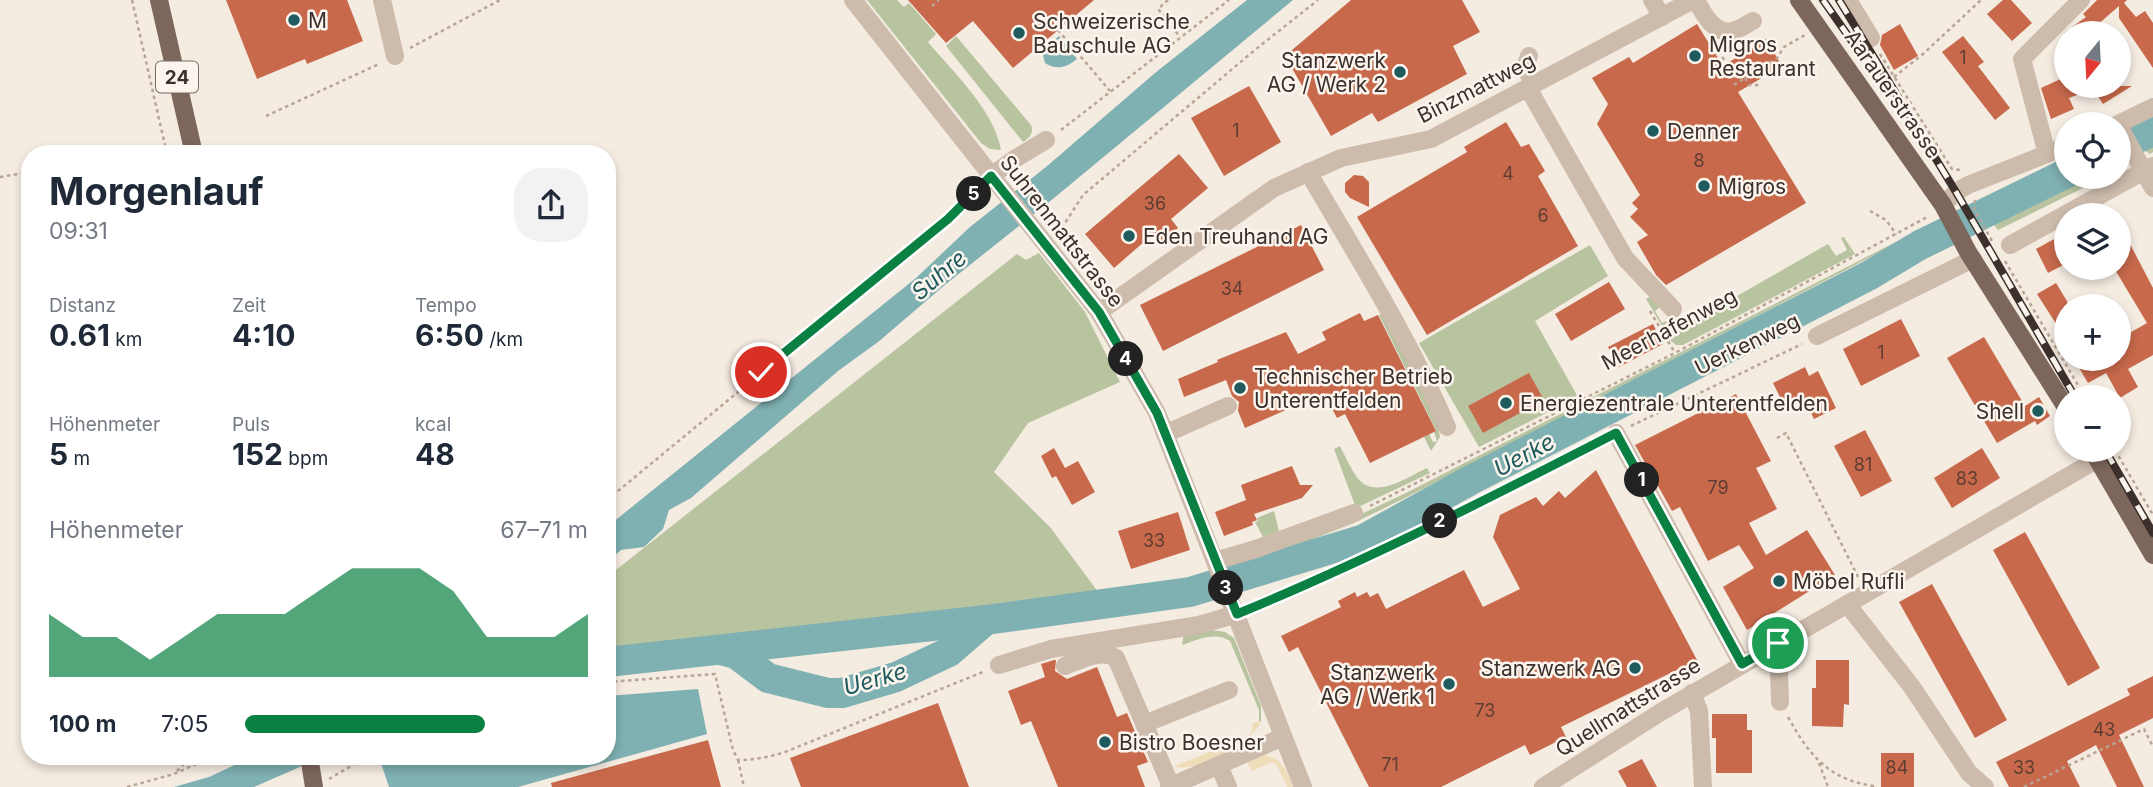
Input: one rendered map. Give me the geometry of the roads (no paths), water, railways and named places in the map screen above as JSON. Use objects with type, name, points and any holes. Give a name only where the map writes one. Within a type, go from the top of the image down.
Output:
[{"type":"main road","name":"24","points":[[159,0],[192,145]]},
{"type":"main road","name":"Aarauerstrasse","points":[[1799,0],[1946,210],[2054,388]]},
{"type":"main road","points":[[2100,462],[2153,555]]},
{"type":"main road","points":[[310,765],[314,787]]},
{"type":"street","points":[[382,0],[396,57]]},
{"type":"street","name":"Suhrenmattstrasse","points":[[853,0],[1099,312],[1157,413],[1303,787]]},
{"type":"street","points":[[1652,0],[1662,17]]},
{"type":"street","points":[[1694,0],[1710,24],[1719,29],[1731,32],[1753,21]]},
{"type":"street","name":"Binzmattweg","points":[[1099,312],[1274,188],[1341,158],[1431,139],[1694,0]]},
{"type":"street","points":[[1848,0],[1871,38]]},
{"type":"street","points":[[2047,154],[2022,59],[2081,0]]},
{"type":"street","points":[[1529,56],[1525,67],[1531,86],[1625,258],[1673,309]]},
{"type":"street","points":[[2131,119],[2153,107]]},
{"type":"street","points":[[995,182],[1013,160],[1046,140]]},
{"type":"street","points":[[2131,145],[2153,188]]},
{"type":"street","points":[[1946,210],[1956,192],[1972,192],[2054,151]]},
{"type":"street","points":[[2007,253],[2144,166]]},
{"type":"street","points":[[1308,172],[1396,321],[1447,427]]},
{"type":"street","name":"Uerkenweg","points":[[1817,336],[1971,255]]},
{"type":"street","points":[[1166,435],[1228,405]]},
{"type":"street","points":[[1616,433],[1742,664]]},
{"type":"street","name":"Quellmattstrasse","points":[[1549,786],[1692,693],[1866,593],[2082,462]]},
{"type":"street","points":[[1217,564],[1354,513]]},
{"type":"street","points":[[1847,604],[1912,687],[1969,773],[1985,787]]},
{"type":"street","points":[[999,665],[1051,649],[1199,625],[1235,611]]},
{"type":"street","points":[[1778,643],[1780,702]]},
{"type":"street","points":[[1065,666],[1092,656],[1110,655],[1116,658],[1170,787],[1283,737]]},
{"type":"street","points":[[1144,724],[1229,690]]},
{"type":"street","points":[[1692,693],[1699,711],[1703,787]]},
{"type":"street","points":[[1219,765],[1228,787]]},
{"type":"water","name":"Suhre","points":[[1247,0],[1293,0],[878,342],[838,371],[691,498],[669,510],[663,529],[644,547],[621,550],[616,554],[616,520],[916,278],[970,227],[1046,167],[1155,73]]},
{"type":"water","points":[[1059,36],[1077,59],[1066,66],[1058,67],[1045,63],[1042,51]]},
{"type":"water","points":[[698,689],[707,734],[616,760],[616,695]]},
{"type":"water","points":[[235,765],[304,765],[254,787],[174,787],[209,777]]},
{"type":"water","points":[[382,765],[596,765],[518,787],[389,787]]},
{"type":"waterway","name":"Uerke","points":[[2131,141],[2153,131]]},
{"type":"waterway","name":"Uerke","points":[[616,661],[986,620],[1190,592],[1364,539],[1469,481],[1870,275],[1920,245],[2054,179]]},
{"type":"waterway","name":"Uerke","points":[[720,650],[736,654],[768,678],[828,693],[842,693],[896,677],[949,652],[986,620]]},
{"type":"railway","points":[[1823,0],[1863,57]]},
{"type":"railway","points":[[1839,0],[1956,192],[2068,385]]},
{"type":"railway","points":[[2112,462],[2153,533]]},
{"type":"place","name":"M","points":[[294,20]]},
{"type":"place","name":"Schweizerische Bauschule AG","points":[[1019,33]]},
{"type":"place","name":"Migros Restaurant","points":[[1695,56]]},
{"type":"place","name":"Stanzwerk AG / Werk 2","points":[[1400,72]]},
{"type":"place","name":"Denner","points":[[1653,131]]},
{"type":"place","name":"Migros","points":[[1704,186]]},
{"type":"place","name":"Eden Treuhand AG","points":[[1129,236]]},
{"type":"place","name":"Technischer Betrieb Unterentfelden","points":[[1240,388]]},
{"type":"place","name":"Energiezentrale Unterentfelden","points":[[1506,403]]},
{"type":"place","name":"Shell","points":[[2038,411]]},
{"type":"place","name":"Möbel Rufli","points":[[1779,581]]},
{"type":"place","name":"Stanzwerk AG","points":[[1635,668]]},
{"type":"place","name":"Stanzwerk AG / Werk 1","points":[[1449,684]]},
{"type":"place","name":"Bistro Boesner","points":[[1105,742]]}]
